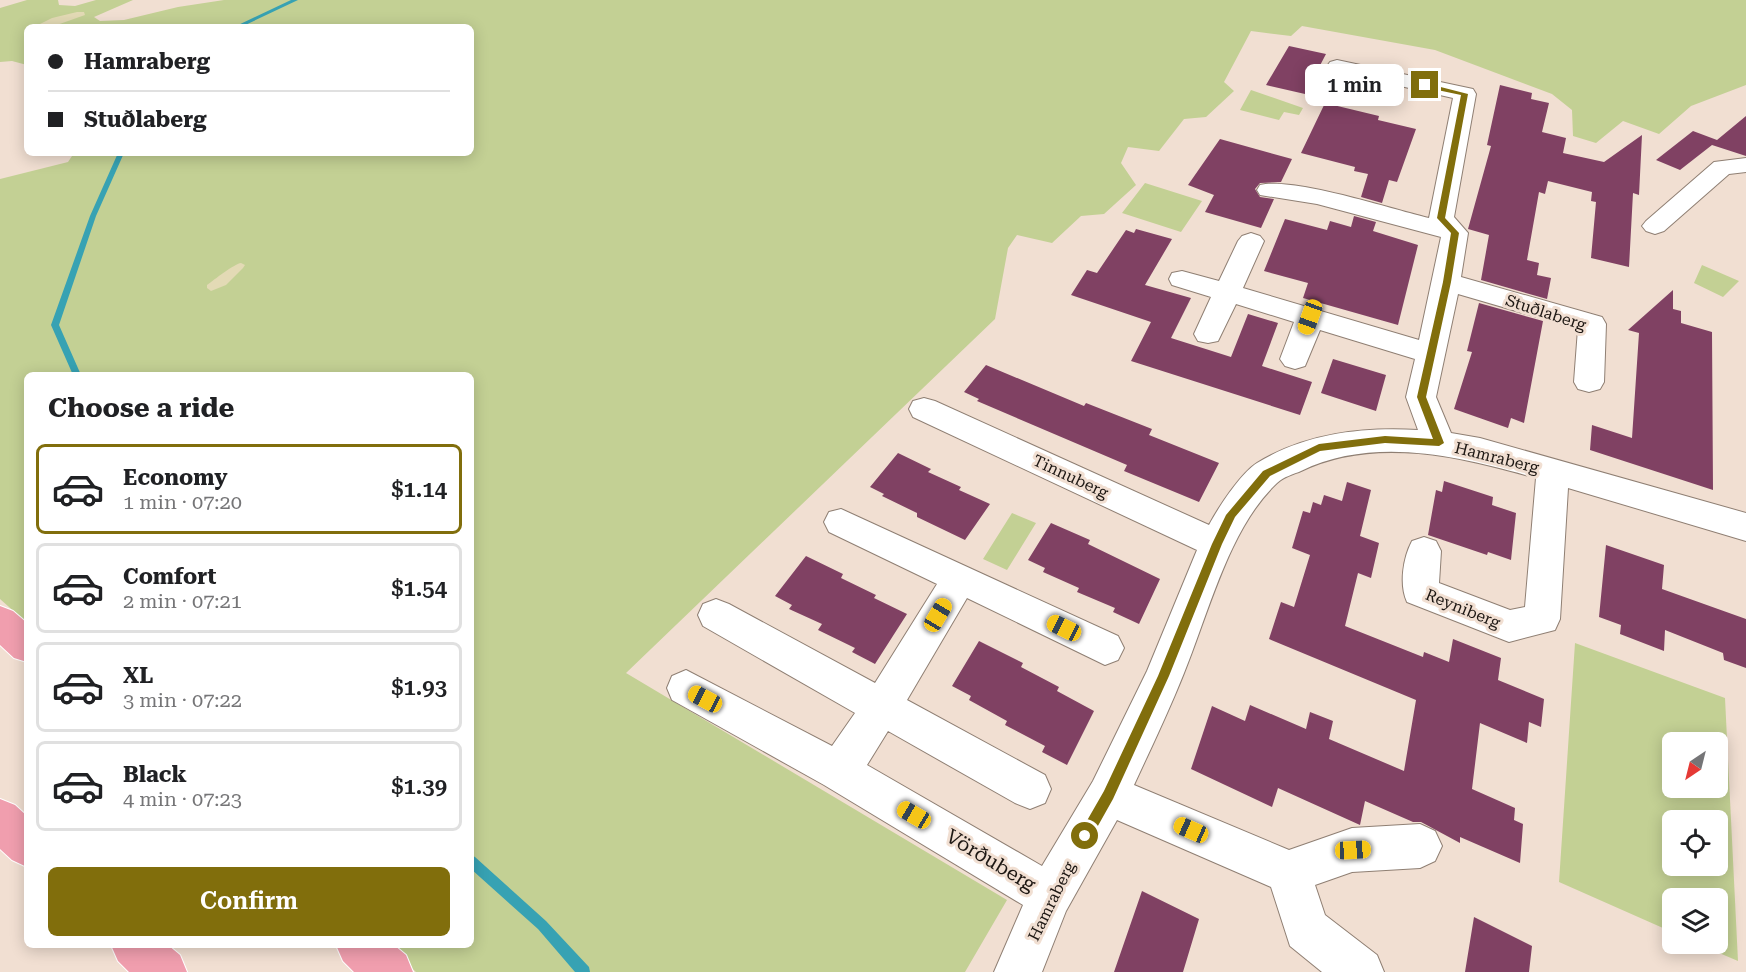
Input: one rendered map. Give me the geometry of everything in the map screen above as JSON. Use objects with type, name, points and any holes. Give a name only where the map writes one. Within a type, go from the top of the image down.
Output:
[{"type":"highway","points":[[0,622],[24,643]]},
{"type":"highway","points":[[0,820],[24,842]]},
{"type":"highway","points":[[137,948],[163,972]]},
{"type":"highway","points":[[362,948],[389,972]]},
{"type":"street","points":[[1337,66],[1465,94],[1441,218],[1455,233]]},
{"type":"street","points":[[1655,226],[1722,167],[1746,165]]},
{"type":"street","points":[[1318,197],[1327,172]]},
{"type":"street","points":[[1269,190],[1318,197],[1455,233]]},
{"type":"street","points":[[1439,443],[1421,397],[1447,282],[1455,233]]},
{"type":"street","points":[[1208,334],[1251,242]]},
{"type":"street","points":[[1182,279],[1432,354]]},
{"type":"street","name":"Stuðlaberg","points":[[1447,282],[1592,324],[1589,382]]},
{"type":"street","points":[[1295,359],[1310,317]]},
{"type":"street","name":"Tinnuberg","points":[[924,409],[1217,544]]},
{"type":"street","name":"Hamraberg","points":[[1018,972],[1050,896],[1108,795],[1164,676],[1231,515],[1267,473],[1319,448],[1385,440],[1439,443],[1480,450],[1746,527]]},
{"type":"street","name":"Reyniberg","points":[[1424,551],[1420,591],[1509,626],[1542,619],[1553,471]]},
{"type":"street","points":[[841,522],[1106,648]]},
{"type":"street","points":[[839,771],[882,707],[960,578]]},
{"type":"street","points":[[716,615],[1030,789]]},
{"type":"street","name":"Vörðuberg","points":[[686,688],[839,771],[1050,896]]},
{"type":"street","points":[[1108,795],[1289,872],[1353,850],[1420,846]]},
{"type":"street","points":[[1289,872],[1306,930],[1360,972]]},
{"type":"green space","points":[[27,0],[58,0],[59,5],[75,6],[96,0],[133,0],[94,17],[100,21],[124,20],[178,7],[224,0],[1746,0],[1746,85],[1691,106],[1659,134],[1623,121],[1596,143],[1573,136],[1572,110],[1552,94],[1435,50],[1302,26],[1291,36],[1251,31],[1224,82],[1234,91],[1206,117],[1184,119],[1159,151],[1128,147],[1121,163],[1136,185],[1104,214],[1081,216],[1052,243],[1017,235],[1008,248],[995,319],[626,673],[1007,900],[965,972],[416,972],[389,948],[474,948],[474,372],[24,372],[24,620],[0,599],[0,179],[68,162],[72,156],[474,156],[474,24],[24,24],[24,64],[12,61],[0,62],[0,8]]},
{"type":"green space","points":[[1251,90],[1303,108],[1299,115],[1284,112],[1279,120],[1240,110]]},
{"type":"green space","points":[[1145,183],[1202,201],[1181,232],[1122,213]]},
{"type":"green space","points":[[1702,265],[1739,281],[1723,297],[1694,283]]},
{"type":"green space","points":[[1012,513],[1036,523],[1007,570],[983,559]]},
{"type":"green space","points":[[1575,643],[1725,698],[1727,732],[1662,732],[1662,798],[1728,798],[1728,759],[1738,961],[1722,954],[1728,954],[1728,888],[1662,888],[1662,928],[1559,882]]},
{"type":"sand","points":[[77,12],[84,12],[85,15],[60,24],[40,24],[52,18]]},
{"type":"sand","points":[[241,263],[245,265],[226,285],[211,291],[207,288],[207,285],[219,276]]},
{"type":"building","points":[[1289,46],[1326,54],[1305,94],[1266,85]]},
{"type":"building","points":[[1500,85],[1532,93],[1531,99],[1549,103],[1542,132],[1566,138],[1563,153],[1604,162],[1642,135],[1639,195],[1633,193],[1629,267],[1591,258],[1596,202],[1591,201],[1592,192],[1548,181],[1545,194],[1539,192],[1527,260],[1539,263],[1537,275],[1551,278],[1547,299],[1481,280],[1489,235],[1468,229],[1491,146],[1487,145]]},
{"type":"building","points":[[1325,103],[1379,116],[1378,120],[1416,129],[1397,182],[1389,180],[1382,203],[1361,197],[1368,174],[1354,171],[1355,167],[1301,153]]},
{"type":"building","points":[[1746,116],[1746,156],[1712,145],[1680,170],[1656,160],[1693,131],[1717,140]]},
{"type":"building","points":[[1220,139],[1292,159],[1281,182],[1260,183],[1255,189],[1260,197],[1274,199],[1261,228],[1205,212],[1214,195],[1188,185]]},
{"type":"building","points":[[1354,216],[1376,222],[1373,231],[1418,245],[1398,325],[1303,298],[1308,283],[1264,271],[1285,219],[1327,230],[1330,221],[1351,227]]},
{"type":"building","points":[[1136,229],[1172,239],[1145,285],[1191,298],[1171,338],[1231,357],[1248,314],[1278,323],[1262,366],[1312,382],[1300,415],[1131,361],[1151,322],[1071,295],[1087,270],[1097,273],[1126,230],[1134,233]]},
{"type":"building","points":[[1673,290],[1673,309],[1681,311],[1681,323],[1712,332],[1713,490],[1590,450],[1592,425],[1632,438],[1639,333],[1628,330]]},
{"type":"building","points":[[1479,303],[1543,321],[1524,423],[1511,418],[1508,428],[1454,409],[1472,352],[1467,351]]},
{"type":"building","points":[[1333,359],[1386,375],[1376,411],[1321,393]]},
{"type":"building","points":[[986,365],[1084,406],[1086,403],[1152,429],[1149,435],[1219,463],[1199,502],[1124,471],[1127,465],[977,401],[979,399],[964,392]]},
{"type":"building","points":[[898,453],[931,469],[928,472],[961,487],[959,490],[990,504],[965,540],[917,517],[917,513],[882,496],[884,494],[870,487]]},
{"type":"building","points":[[1444,481],[1493,497],[1492,505],[1516,513],[1511,560],[1488,552],[1487,555],[1428,535],[1436,490],[1442,492]]},
{"type":"building","points":[[1347,482],[1371,490],[1360,536],[1379,543],[1371,578],[1358,573],[1345,626],[1423,657],[1424,652],[1449,662],[1453,639],[1501,658],[1498,680],[1544,699],[1541,727],[1529,722],[1527,743],[1480,723],[1472,789],[1515,808],[1514,820],[1523,824],[1520,863],[1460,837],[1460,843],[1421,822],[1413,822],[1365,801],[1360,825],[1278,788],[1272,807],[1191,769],[1212,706],[1245,721],[1250,705],[1306,729],[1310,712],[1333,721],[1329,739],[1404,771],[1416,700],[1269,639],[1281,602],[1294,607],[1310,555],[1292,548],[1303,511],[1310,513],[1313,502],[1321,505],[1324,495],[1342,501]]},
{"type":"building","points":[[1051,523],[1090,540],[1088,544],[1160,579],[1139,624],[1113,612],[1115,608],[1077,592],[1079,588],[1043,572],[1045,568],[1028,560]]},
{"type":"building","points":[[1606,545],[1664,565],[1662,589],[1746,619],[1746,668],[1724,660],[1723,653],[1665,630],[1664,651],[1620,634],[1621,625],[1599,617]]},
{"type":"building","points":[[806,556],[843,574],[841,578],[876,595],[874,598],[907,614],[875,664],[852,652],[855,648],[818,630],[822,624],[789,609],[792,605],[775,596]]},
{"type":"building","points":[[979,641],[1023,663],[1021,667],[1059,687],[1057,691],[1094,711],[1067,765],[1042,752],[1045,746],[1005,725],[1007,721],[969,700],[971,696],[952,686]]},
{"type":"building","points":[[1142,891],[1199,919],[1183,972],[1114,972]]},
{"type":"building","points":[[1474,917],[1532,946],[1529,972],[1465,972]]},
{"type":"waterway","points":[[243,24],[295,0]]},
{"type":"waterway","points":[[76,372],[55,325],[93,216],[120,156]]},
{"type":"waterway","points":[[474,864],[542,925],[584,972]]},
{"type":"route","points":[[1085,836],[1108,795],[1164,676],[1231,515],[1267,473],[1319,448],[1385,440],[1439,443],[1421,397],[1447,282],[1455,233],[1441,218],[1465,94],[1425,85]]}]
